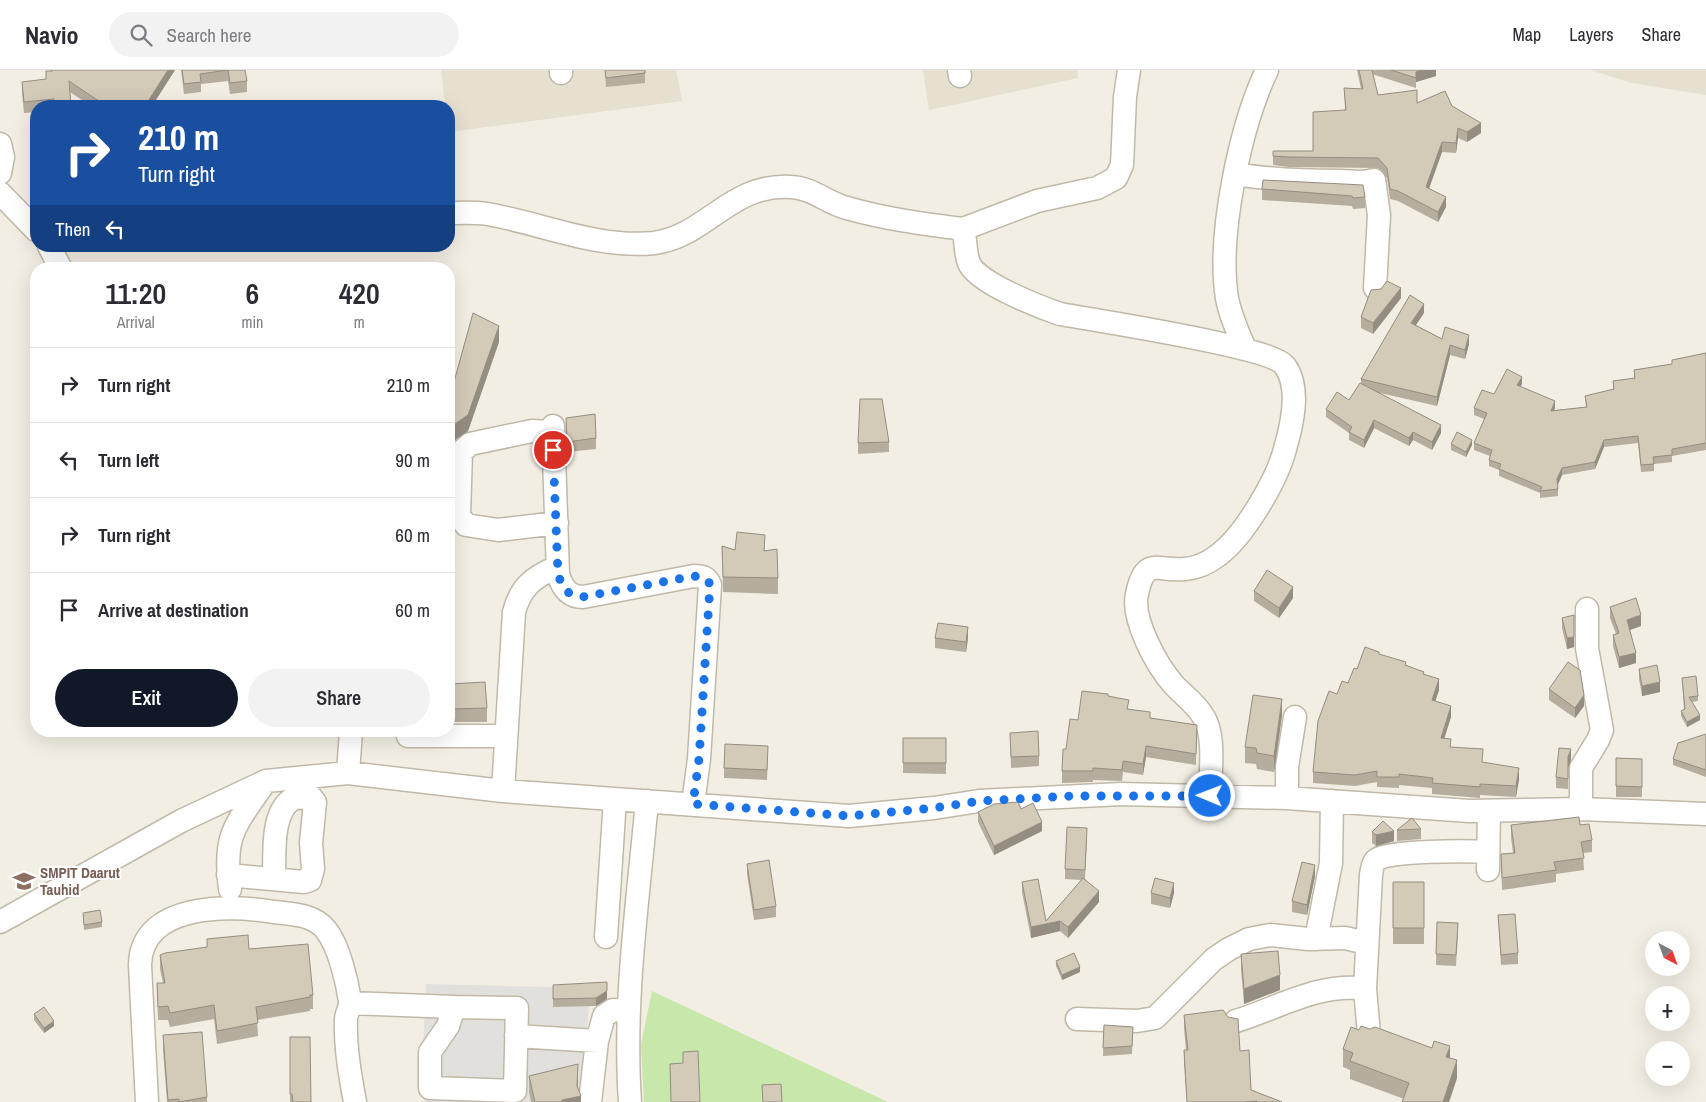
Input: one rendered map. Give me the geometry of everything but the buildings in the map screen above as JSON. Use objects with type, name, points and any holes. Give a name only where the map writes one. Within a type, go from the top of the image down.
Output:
[{"type":"street","points":[[455,212],[486,214],[602,240],[655,242],[696,226],[735,200],[756,189],[791,187],[813,191],[848,208],[918,223],[963,229],[1037,201],[1098,188],[1116,178],[1122,165],[1125,97],[1129,70]]},
{"type":"street","points":[[1245,349],[1228,300],[1225,276],[1226,235],[1239,154],[1252,108],[1267,70]]},
{"type":"street","points":[[0,144],[4,157],[0,173]]},
{"type":"street","points":[[1236,174],[1282,181],[1344,181],[1362,184],[1373,175],[1379,215],[1375,288]]},
{"type":"street","points":[[0,192],[30,224]]},
{"type":"street","points":[[963,229],[969,262],[977,273],[1040,307],[1060,314],[1245,349],[1277,359],[1285,366],[1294,386],[1289,430],[1282,461],[1260,502],[1241,530],[1220,554],[1206,564],[1185,569],[1151,567],[1144,572],[1137,594],[1138,618],[1164,673],[1203,715],[1208,725],[1211,745],[1210,796]]},
{"type":"street","points":[[557,522],[498,530],[466,525],[459,516],[461,452],[470,444],[532,431],[552,429],[557,522],[558,567],[564,588],[577,597],[694,576],[708,580],[710,591],[699,759],[693,804]]},
{"type":"street","points":[[504,791],[506,736],[514,621],[517,604],[526,586],[538,575],[558,567]]},
{"type":"street","points":[[1582,809],[1580,768],[1602,730],[1587,648],[1588,609]]},
{"type":"street","points":[[1287,798],[1288,767],[1295,717]]},
{"type":"street","points":[[455,736],[506,736]]},
{"type":"street","points":[[348,773],[351,737]]},
{"type":"street","points":[[0,922],[181,821],[266,781],[348,773],[504,791],[849,816],[934,808],[980,801],[1121,794],[1287,798],[1488,811],[1582,809],[1706,814]]},
{"type":"street","points":[[232,908],[228,875],[228,852],[234,827],[266,781]]},
{"type":"street","points":[[606,937],[615,799]]},
{"type":"street","points":[[630,1102],[627,1064],[628,1011],[647,800]]},
{"type":"street","points":[[1316,939],[1332,864],[1332,801]]},
{"type":"street","points":[[1369,1034],[1365,989],[1370,875],[1376,859],[1398,854],[1488,861],[1488,811]]},
{"type":"street","points":[[228,875],[274,879]]},
{"type":"street","points":[[147,1102],[140,964],[142,948],[151,934],[176,917],[202,909],[232,908],[297,915],[320,924],[330,935],[336,948],[350,1003],[346,1017],[355,1102]]},
{"type":"street","points":[[1077,1019],[1148,1021],[1155,1018],[1214,959],[1240,943],[1270,935],[1316,939],[1345,938],[1367,943]]},
{"type":"street","points":[[1236,1021],[1324,990],[1340,987],[1365,989]]},
{"type":"street","points":[[350,1003],[517,1008],[515,1091],[430,1088],[430,1052],[448,1026],[454,1007]]},
{"type":"street","points":[[590,1102],[598,1041],[604,1016],[614,1010],[628,1011]]},
{"type":"street","points":[[516,1036],[598,1041]]},
{"type":"shaded area","points":[[441,70],[676,70],[682,101],[455,131],[455,100],[444,100]]},
{"type":"shaded area","points":[[923,70],[1077,70],[1078,78],[929,110]]},
{"type":"shaded area","points":[[1590,70],[1706,70],[1706,95],[1632,83]]},
{"type":"shaded area","points":[[426,984],[591,988],[579,1102],[425,1102],[421,1094]]},
{"type":"green space","points":[[652,991],[888,1102],[644,1102],[641,1045]]},
{"type":"place","name":"SMPIT Daarut Tauhid","points":[[24,881]]},
{"type":"route","points":[[553,450],[558,574],[564,588],[572,596],[582,597],[694,576],[702,576],[708,580],[710,585],[700,712],[699,759],[693,804],[849,816],[934,808],[980,801],[1121,794],[1210,796]]}]
